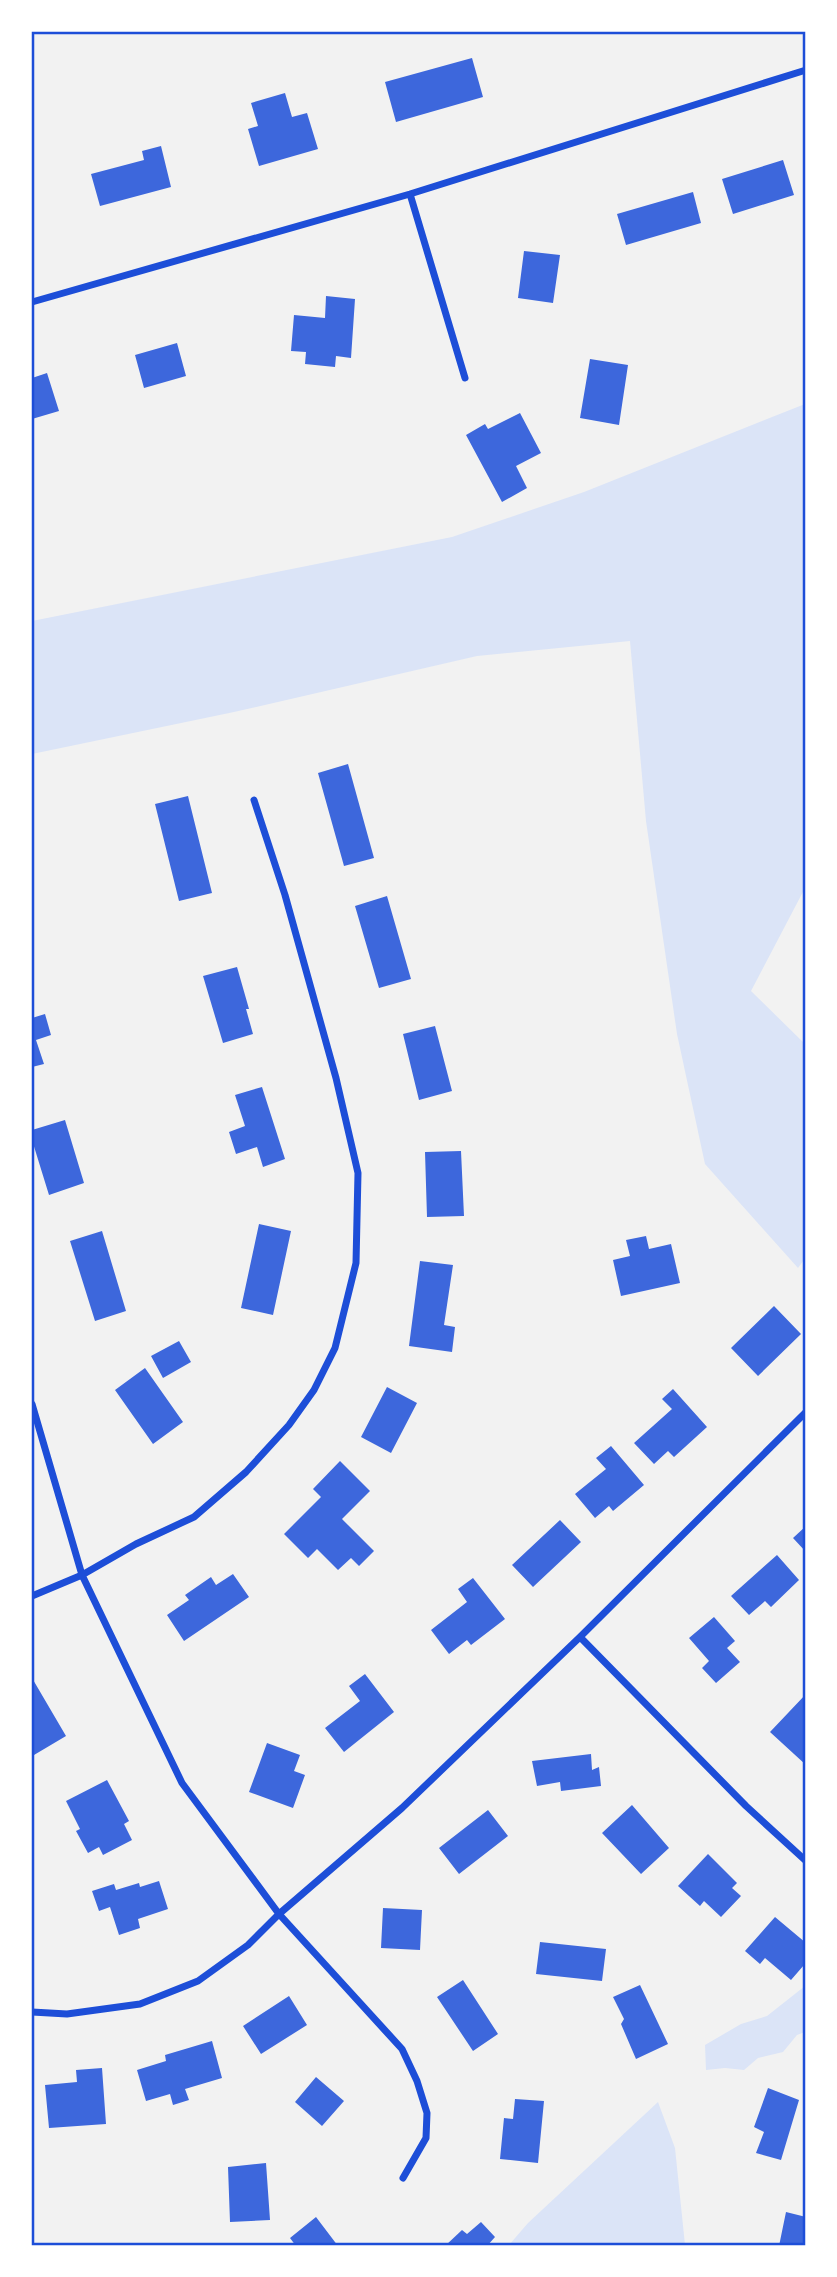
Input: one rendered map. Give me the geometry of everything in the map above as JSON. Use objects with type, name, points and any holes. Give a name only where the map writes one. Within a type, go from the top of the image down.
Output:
[{"type":"street","points":[[32,302],[410,194],[806,70]]},
{"type":"street","points":[[410,194],[465,378]]},
{"type":"street","points":[[32,1596],[82,1575],[136,1544],[194,1517],[246,1472],[289,1425],[314,1390],[335,1348],[356,1263],[358,1173],[336,1078],[293,921],[254,800]]},
{"type":"street","points":[[32,1404],[82,1575],[182,1783],[279,1914],[402,2049],[427,2113],[426,2138],[403,2178]]},
{"type":"street","points":[[32,2011],[67,2014],[140,2004],[198,1981],[248,1945],[279,1914],[402,1808],[580,1637],[806,1412]]},
{"type":"street","points":[[580,1637],[746,1806],[806,1861]]},
{"type":"shaded area","points":[[805,404],[805,888],[751,991],[805,1044],[806,1257],[798,1268],[705,1164],[677,1034],[646,821],[630,641],[477,656],[234,712],[32,754],[32,621],[452,537],[584,492]]},
{"type":"shaded area","points":[[805,1986],[805,2032],[797,2035],[783,2052],[758,2058],[744,2070],[706,2070],[705,2045],[741,2024],[767,2016]]},
{"type":"shaded area","points":[[658,2102],[675,2148],[685,2245],[509,2245],[528,2223]]},
{"type":"building","points":[[472,58],[483,97],[396,122],[385,82]]},
{"type":"building","points":[[285,93],[292,117],[307,113],[318,149],[259,166],[248,129],[258,126],[251,103]]},
{"type":"building","points":[[161,146],[171,187],[100,206],[91,174],[144,160],[142,151]]},
{"type":"building","points":[[783,160],[794,195],[733,214],[722,179]]},
{"type":"building","points":[[693,192],[701,223],[626,245],[617,214]]},
{"type":"building","points":[[524,251],[560,255],[553,303],[518,298]]},
{"type":"building","points":[[326,296],[355,299],[351,358],[336,356],[335,367],[305,364],[306,352],[291,351],[294,315],[325,318]]},
{"type":"building","points":[[177,343],[186,376],[144,388],[135,355]]},
{"type":"building","points":[[590,359],[628,365],[619,425],[580,418]]},
{"type":"building","points":[[47,373],[59,411],[32,419],[32,378]]},
{"type":"building","points":[[520,413],[541,453],[516,466],[527,488],[502,502],[466,435],[485,424],[488,429]]},
{"type":"building","points":[[348,764],[374,858],[344,866],[318,773]]},
{"type":"building","points":[[188,796],[212,893],[179,901],[155,804]]},
{"type":"building","points":[[387,896],[411,979],[379,988],[355,906]]},
{"type":"building","points":[[237,967],[253,1034],[223,1043],[203,976]]},
{"type":"building","points":[[45,1014],[51,1035],[36,1040],[44,1064],[32,1067],[32,1018]]},
{"type":"building","points":[[435,1026],[452,1091],[419,1100],[403,1034]]},
{"type":"building","points":[[262,1087],[285,1159],[263,1167],[257,1147],[236,1154],[229,1132],[245,1126],[235,1095]]},
{"type":"building","points":[[65,1120],[84,1183],[49,1195],[32,1140],[32,1130]]},
{"type":"building","points":[[461,1151],[464,1216],[427,1217],[425,1152]]},
{"type":"building","points":[[259,1224],[291,1231],[273,1315],[241,1308]]},
{"type":"building","points":[[102,1231],[126,1311],[95,1321],[70,1241]]},
{"type":"building","points":[[646,1236],[649,1249],[671,1244],[680,1283],[621,1296],[613,1260],[630,1256],[626,1240]]},
{"type":"building","points":[[420,1261],[453,1265],[444,1325],[455,1327],[452,1352],[409,1346]]},
{"type":"building","points":[[774,1306],[801,1334],[758,1376],[731,1348]]},
{"type":"building","points":[[179,1341],[191,1362],[163,1378],[151,1356]]},
{"type":"building","points":[[145,1368],[183,1422],[153,1444],[115,1390]]},
{"type":"building","points":[[387,1387],[417,1403],[391,1453],[361,1437]]},
{"type":"building","points":[[673,1389],[707,1427],[674,1457],[668,1451],[654,1464],[634,1443],[672,1409],[662,1399]]},
{"type":"building","points":[[611,1446],[644,1485],[613,1511],[609,1506],[595,1518],[575,1494],[606,1469],[596,1458]]},
{"type":"building","points":[[340,1461],[370,1491],[342,1519],[374,1551],[359,1566],[351,1558],[338,1570],[317,1549],[308,1558],[284,1534],[321,1497],[313,1489]]},
{"type":"building","points":[[560,1520],[581,1542],[533,1587],[512,1565]]},
{"type":"building","points":[[806,1526],[806,1552],[793,1538]]},
{"type":"building","points":[[777,1555],[799,1580],[771,1607],[765,1601],[749,1615],[731,1596]]},
{"type":"building","points":[[233,1574],[249,1597],[184,1641],[167,1615],[189,1600],[185,1595],[211,1577],[216,1585]]},
{"type":"building","points":[[473,1578],[505,1619],[471,1645],[467,1640],[449,1654],[431,1630],[467,1602],[458,1589]]},
{"type":"building","points":[[714,1617],[735,1641],[727,1648],[740,1662],[716,1683],[702,1668],[709,1661],[689,1638]]},
{"type":"building","points":[[365,1674],[394,1712],[344,1752],[325,1728],[360,1701],[349,1686]]},
{"type":"building","points":[[32,1678],[66,1736],[34,1755],[32,1751]]},
{"type":"building","points":[[806,1694],[806,1765],[770,1732]]},
{"type":"building","points":[[267,1743],[300,1755],[294,1771],[305,1775],[293,1808],[249,1792]]},
{"type":"building","points":[[591,1754],[592,1770],[599,1767],[601,1786],[561,1791],[560,1782],[537,1786],[532,1761]]},
{"type":"building","points":[[107,1780],[129,1821],[124,1824],[132,1840],[103,1855],[99,1847],[88,1853],[76,1831],[80,1829],[66,1801]]},
{"type":"building","points":[[632,1805],[669,1848],[641,1874],[602,1833]]},
{"type":"building","points":[[488,1810],[508,1836],[459,1874],[439,1848]]},
{"type":"building","points":[[708,1854],[737,1883],[732,1888],[741,1896],[721,1917],[704,1901],[700,1906],[678,1886]]},
{"type":"building","points":[[159,1881],[168,1909],[138,1919],[140,1928],[119,1935],[110,1907],[99,1911],[92,1891],[114,1884],[116,1890],[139,1883],[140,1887]]},
{"type":"building","points":[[383,1908],[422,1910],[420,1950],[381,1948]]},
{"type":"building","points":[[775,1917],[806,1943],[806,1966],[791,1980],[765,1958],[760,1964],[745,1951]]},
{"type":"building","points":[[540,1942],[606,1949],[602,1981],[536,1974]]},
{"type":"building","points":[[463,1980],[498,2034],[473,2051],[437,1997]]},
{"type":"building","points":[[640,1985],[668,2044],[636,2059],[621,2024],[624,2019],[613,1997]]},
{"type":"building","points":[[289,1996],[307,2025],[261,2054],[243,2026]]},
{"type":"building","points":[[212,2041],[222,2078],[185,2089],[189,2100],[173,2105],[170,2094],[146,2101],[137,2070],[166,2061],[165,2055]]},
{"type":"building","points":[[102,2068],[106,2124],[49,2128],[45,2085],[77,2082],[76,2070]]},
{"type":"building","points":[[316,2077],[344,2101],[322,2126],[295,2102]]},
{"type":"building","points":[[768,2088],[799,2100],[781,2160],[756,2153],[764,2132],[754,2127]]},
{"type":"building","points":[[515,2099],[544,2101],[538,2163],[500,2159],[504,2118],[513,2119]]},
{"type":"building","points":[[266,2163],[270,2220],[230,2222],[228,2167]]},
{"type":"building","points":[[786,2212],[806,2217],[806,2246],[779,2246]]},
{"type":"building","points":[[316,2217],[338,2246],[296,2246],[290,2238]]},
{"type":"building","points":[[481,2222],[495,2237],[487,2246],[445,2246],[462,2230],[467,2234]]}]
